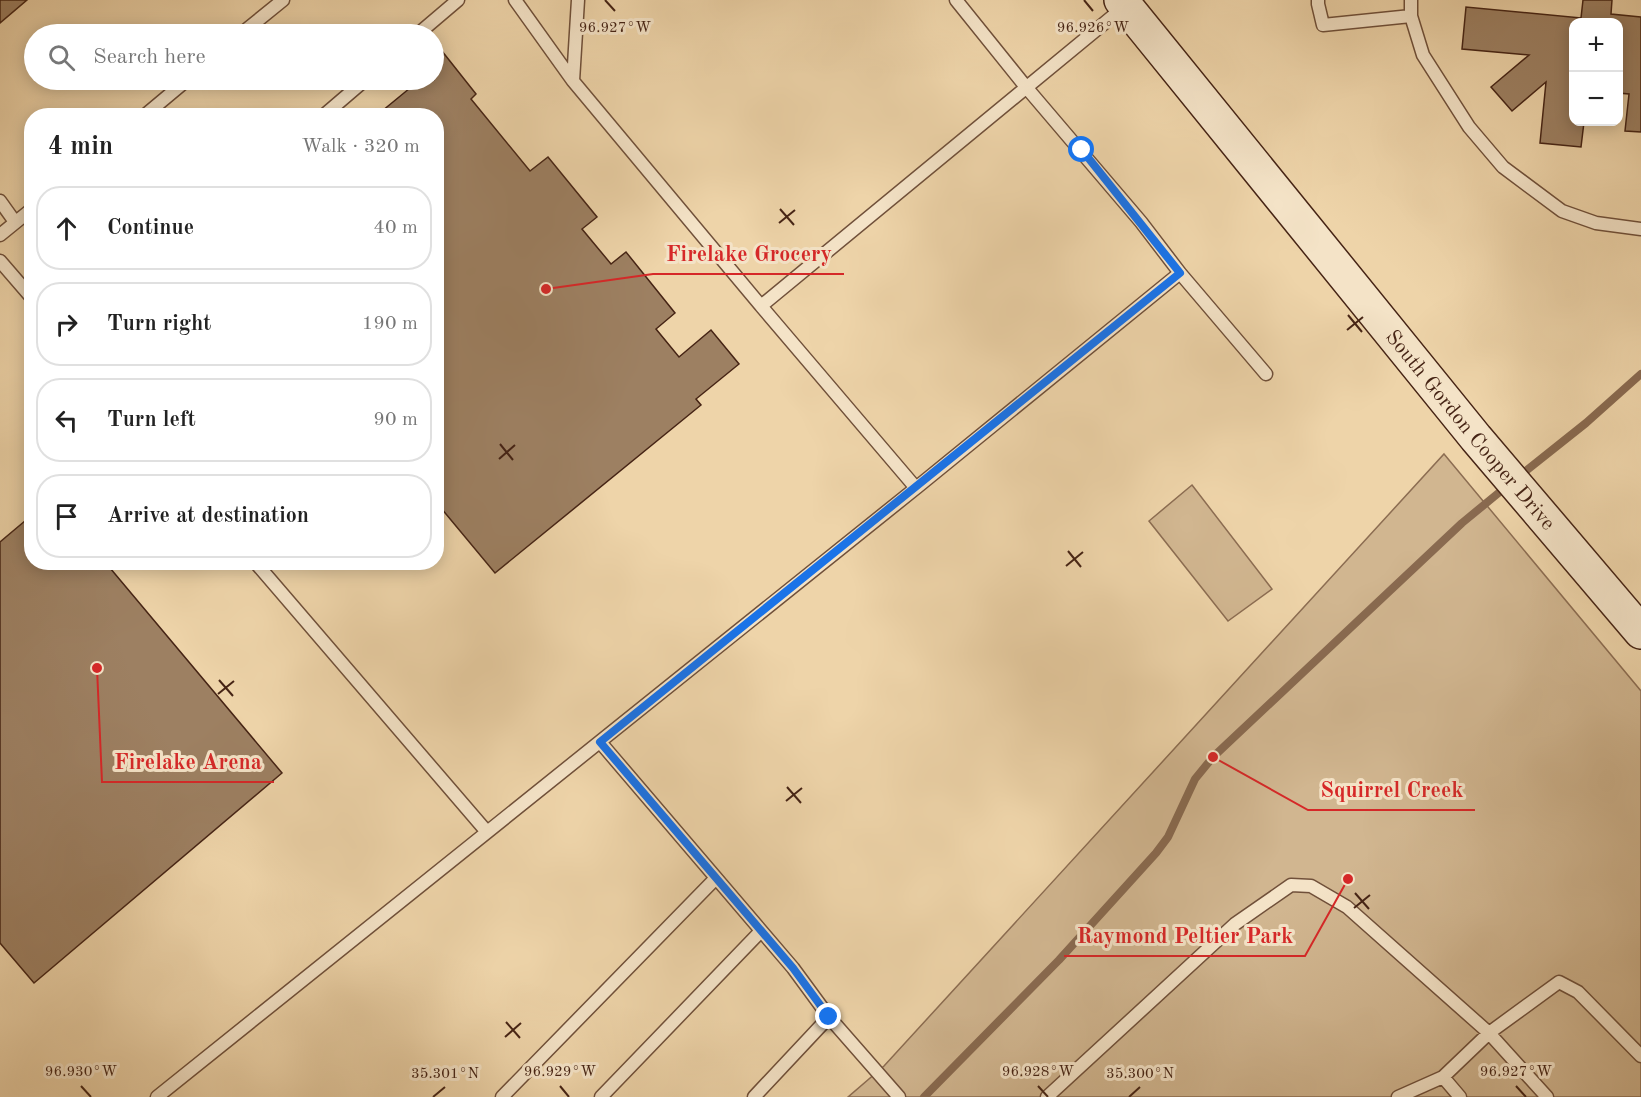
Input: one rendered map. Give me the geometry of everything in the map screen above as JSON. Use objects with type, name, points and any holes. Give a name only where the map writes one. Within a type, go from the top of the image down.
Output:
[{"type":"main road","name":"South Gordon Cooper Drive","points":[[1123,3],[1476,438],[1641,632]]},
{"type":"lane","points":[[254,24],[283,0]]},
{"type":"lane","points":[[430,24],[459,0]]},
{"type":"lane","points":[[515,0],[573,81],[916,488]]},
{"type":"lane","points":[[956,0],[1266,374]]},
{"type":"lane","points":[[1318,0],[1323,25],[1412,15]]},
{"type":"lane","points":[[1411,0],[1412,15],[1423,55],[1469,127],[1503,167],[1562,210],[1596,223],[1641,229]]},
{"type":"lane","points":[[573,81],[581,2]]},
{"type":"lane","points":[[761,306],[1026,87],[1123,3]]},
{"type":"lane","points":[[154,108],[175,90]]},
{"type":"lane","points":[[332,108],[353,90]]},
{"type":"lane","points":[[0,201],[15,222]]},
{"type":"lane","points":[[0,235],[24,215]]},
{"type":"lane","points":[[0,261],[24,289]]},
{"type":"lane","points":[[156,1097],[916,488],[1180,273]]},
{"type":"lane","points":[[262,570],[487,832]]},
{"type":"lane","points":[[600,742],[793,968],[829,1017],[899,1097]]},
{"type":"lane","points":[[502,1097],[716,878]]},
{"type":"lane","points":[[1047,1097],[1235,924],[1290,885],[1311,886],[1347,907],[1489,1033],[1547,1097]]},
{"type":"lane","points":[[601,1097],[761,931]]},
{"type":"lane","points":[[1398,1097],[1443,1077],[1489,1033],[1559,982],[1578,992],[1641,1056]]},
{"type":"lane","points":[[754,1097],[829,1017]]},
{"type":"lane","points":[[1443,1077],[1460,1097]]},
{"type":"shaded area","points":[[1444,454],[1641,691],[1641,1097],[848,1097],[884,1066]]},
{"type":"shaded area","points":[[1192,485],[1272,589],[1228,621],[1149,521]]},
{"type":"building","points":[[0,0],[27,0],[0,23]]},
{"type":"building","points":[[1583,0],[1612,0],[1611,14],[1641,17],[1641,132],[1625,131],[1629,94],[1623,93],[1623,18],[1581,18]]},
{"type":"building","points":[[1466,7],[1581,18],[1569,18],[1569,126],[1584,126],[1581,147],[1540,143],[1546,82],[1512,111],[1491,87],[1529,55],[1462,49]]},
{"type":"building","points":[[444,54],[476,94],[471,99],[530,171],[548,157],[597,217],[582,229],[611,264],[626,252],[675,313],[656,329],[679,357],[711,330],[739,364],[696,399],[701,405],[495,573],[444,512],[444,108],[386,108],[408,90],[444,90]]},
{"type":"building","points":[[24,522],[24,570],[112,570],[282,773],[34,983],[0,943],[0,542]]},
{"type":"waterway","points":[[1517,478],[1586,423],[1641,374]]},
{"type":"waterway","points":[[924,1097],[1059,960],[1156,853],[1168,837],[1195,779],[1213,757],[1462,523],[1507,486]]},
{"type":"place","name":"Firelake Grocery","points":[[546,289]]},
{"type":"place","name":"Firelake Arena","points":[[97,668]]},
{"type":"place","name":"Squirrel Creek","points":[[1213,757]]},
{"type":"place","name":"Raymond Peltier Park","points":[[1348,879]]},
{"type":"route","points":[[829,1017],[793,968],[600,742],[1180,273],[1082,150]]}]
